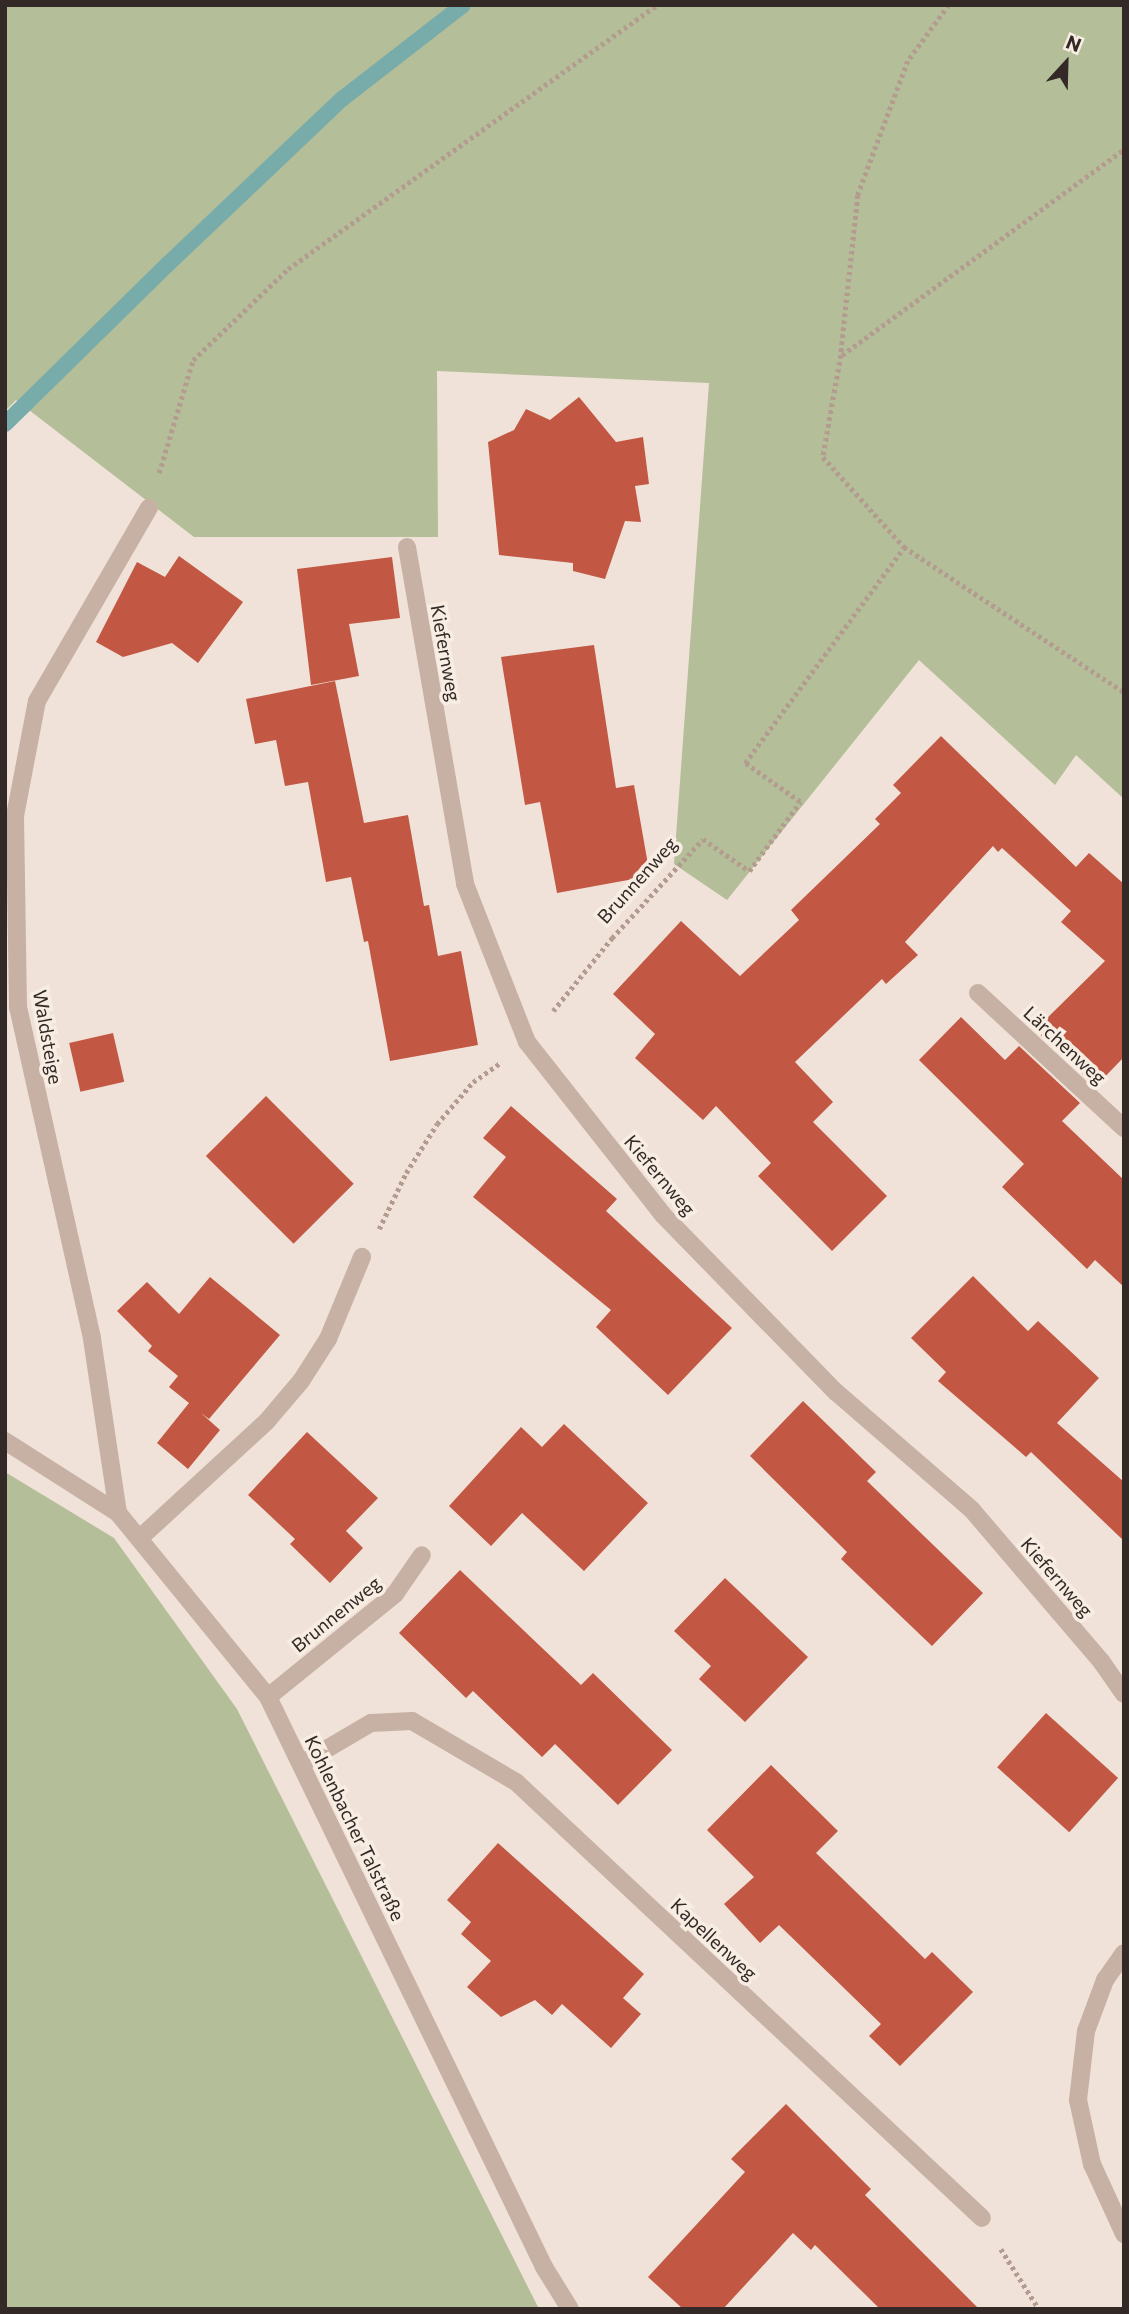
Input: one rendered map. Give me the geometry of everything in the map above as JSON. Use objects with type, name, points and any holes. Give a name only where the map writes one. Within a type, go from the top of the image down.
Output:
[{"type":"street","name":"Waldsteige","points":[[118,1513],[92,1338],[18,1007],[15,816],[37,701],[149,508]]},
{"type":"street","name":"Kiefernweg","points":[[407,547],[465,884],[527,1042],[663,1215],[836,1392],[972,1510],[1101,1661],[1124,1694]]},
{"type":"street","name":"Lärchenweg","points":[[978,993],[1124,1128]]},
{"type":"street","points":[[141,1537],[267,1421],[301,1381],[328,1339],[362,1257]]},
{"type":"street","name":"Kohlenbacher Talstraße","points":[[5,1441],[118,1513],[141,1537],[268,1697],[544,2267],[570,2309]]},
{"type":"street","name":"Brunnenweg","points":[[268,1697],[396,1594],[422,1556]]},
{"type":"street","name":"Kapellenweg","points":[[301,1764],[371,1723],[412,1721],[516,1782],[982,2218]]},
{"type":"street","points":[[1124,1953],[1105,1980],[1086,2031],[1078,2100],[1092,2164],[1124,2234]]},
{"type":"path","points":[[149,508],[193,360],[288,269],[657,5]]},
{"type":"path","points":[[949,5],[908,61],[858,195],[841,355],[823,457],[904,547],[1124,692]]},
{"type":"path","points":[[841,355],[1124,149]]},
{"type":"path","name":"Brunnenweg","points":[[362,1257],[406,1173],[437,1124],[474,1082],[527,1042],[612,938],[703,839],[749,871],[800,802],[745,762],[904,547]]},
{"type":"path","points":[[982,2218],[1039,2309]]},
{"type":"green space","points":[[5,5],[1124,5],[1124,799],[1076,755],[1055,785],[919,660],[727,900],[674,864],[709,383],[437,371],[438,537],[194,537],[16,400],[5,411]]},
{"type":"green space","points":[[5,1472],[114,1538],[237,1709],[539,2309],[5,2309]]},
{"type":"building","points":[[579,397],[616,442],[643,437],[649,484],[635,486],[641,522],[625,521],[605,579],[573,571],[573,563],[499,555],[488,442],[514,430],[526,409],[550,420]]},
{"type":"building","points":[[179,556],[243,602],[198,663],[172,643],[123,657],[96,642],[137,562],[165,577]]},
{"type":"building","points":[[392,557],[400,618],[349,624],[359,676],[311,685],[297,569]]},
{"type":"building","points":[[594,645],[616,788],[634,785],[650,876],[557,893],[540,802],[525,805],[501,657]]},
{"type":"building","points":[[335,681],[364,823],[408,815],[424,906],[429,905],[438,956],[461,951],[478,1045],[390,1061],[368,941],[364,942],[351,877],[326,882],[308,782],[285,786],[276,740],[255,744],[246,699]]},
{"type":"building","points":[[941,736],[1076,867],[1089,853],[1124,884],[1124,1057],[1096,1086],[1035,1030],[1105,961],[1061,922],[1071,911],[1002,848],[998,852],[993,846],[905,942],[918,955],[886,984],[882,979],[795,1062],[833,1102],[813,1122],[887,1196],[832,1251],[758,1176],[771,1163],[716,1106],[703,1120],[635,1058],[655,1034],[613,994],[681,921],[740,976],[799,920],[791,910],[880,824],[875,819],[901,793],[893,785]]},
{"type":"building","points":[[961,1017],[1005,1060],[1019,1046],[1080,1103],[1062,1121],[1124,1180],[1124,1287],[1095,1260],[1087,1269],[1002,1187],[1024,1164],[919,1060]]},
{"type":"building","points":[[113,1033],[124,1082],[80,1092],[69,1043]]},
{"type":"building","points":[[266,1096],[354,1184],[294,1244],[206,1156]]},
{"type":"building","points":[[511,1106],[617,1199],[606,1211],[732,1328],[668,1395],[596,1327],[611,1310],[473,1197],[506,1157],[483,1138]]},
{"type":"building","points":[[973,1276],[1028,1331],[1038,1321],[1099,1378],[1057,1423],[1124,1482],[1124,1541],[1031,1452],[1026,1457],[938,1381],[946,1372],[911,1338]]},
{"type":"building","points":[[210,1277],[280,1335],[209,1419],[201,1413],[220,1430],[188,1469],[157,1443],[189,1403],[169,1387],[178,1376],[148,1351],[152,1346],[117,1311],[147,1282],[179,1314]]},
{"type":"building","points":[[803,1401],[876,1472],[867,1481],[983,1593],[932,1646],[841,1559],[847,1552],[750,1456]]},
{"type":"building","points":[[564,1424],[648,1503],[584,1571],[522,1513],[491,1546],[449,1506],[521,1427],[542,1447]]},
{"type":"building","points":[[307,1432],[378,1498],[346,1531],[363,1548],[330,1583],[290,1544],[295,1539],[248,1495]]},
{"type":"building","points":[[460,1570],[581,1685],[593,1673],[672,1750],[618,1805],[555,1744],[542,1757],[473,1691],[466,1698],[399,1633]]},
{"type":"building","points":[[725,1578],[808,1657],[745,1722],[699,1679],[711,1666],[674,1631]]},
{"type":"building","points":[[1046,1713],[1118,1778],[1069,1832],[997,1767]]},
{"type":"building","points":[[771,1765],[838,1831],[816,1853],[925,1959],[932,1952],[973,1992],[900,2066],[869,2036],[881,2024],[779,1925],[760,1943],[724,1904],[754,1877],[707,1830]]},
{"type":"building","points":[[498,1843],[644,1974],[623,1998],[641,2014],[611,2048],[562,2004],[552,2015],[535,2000],[501,2017],[467,1987],[491,1961],[461,1934],[471,1922],[447,1900]]},
{"type":"building","points":[[786,2104],[871,2189],[865,2195],[979,2309],[880,2309],[815,2245],[811,2250],[793,2233],[723,2309],[683,2309],[648,2277],[745,2172],[731,2159]]},
{"type":"waterway","points":[[5,424],[342,99],[463,5]]}]
